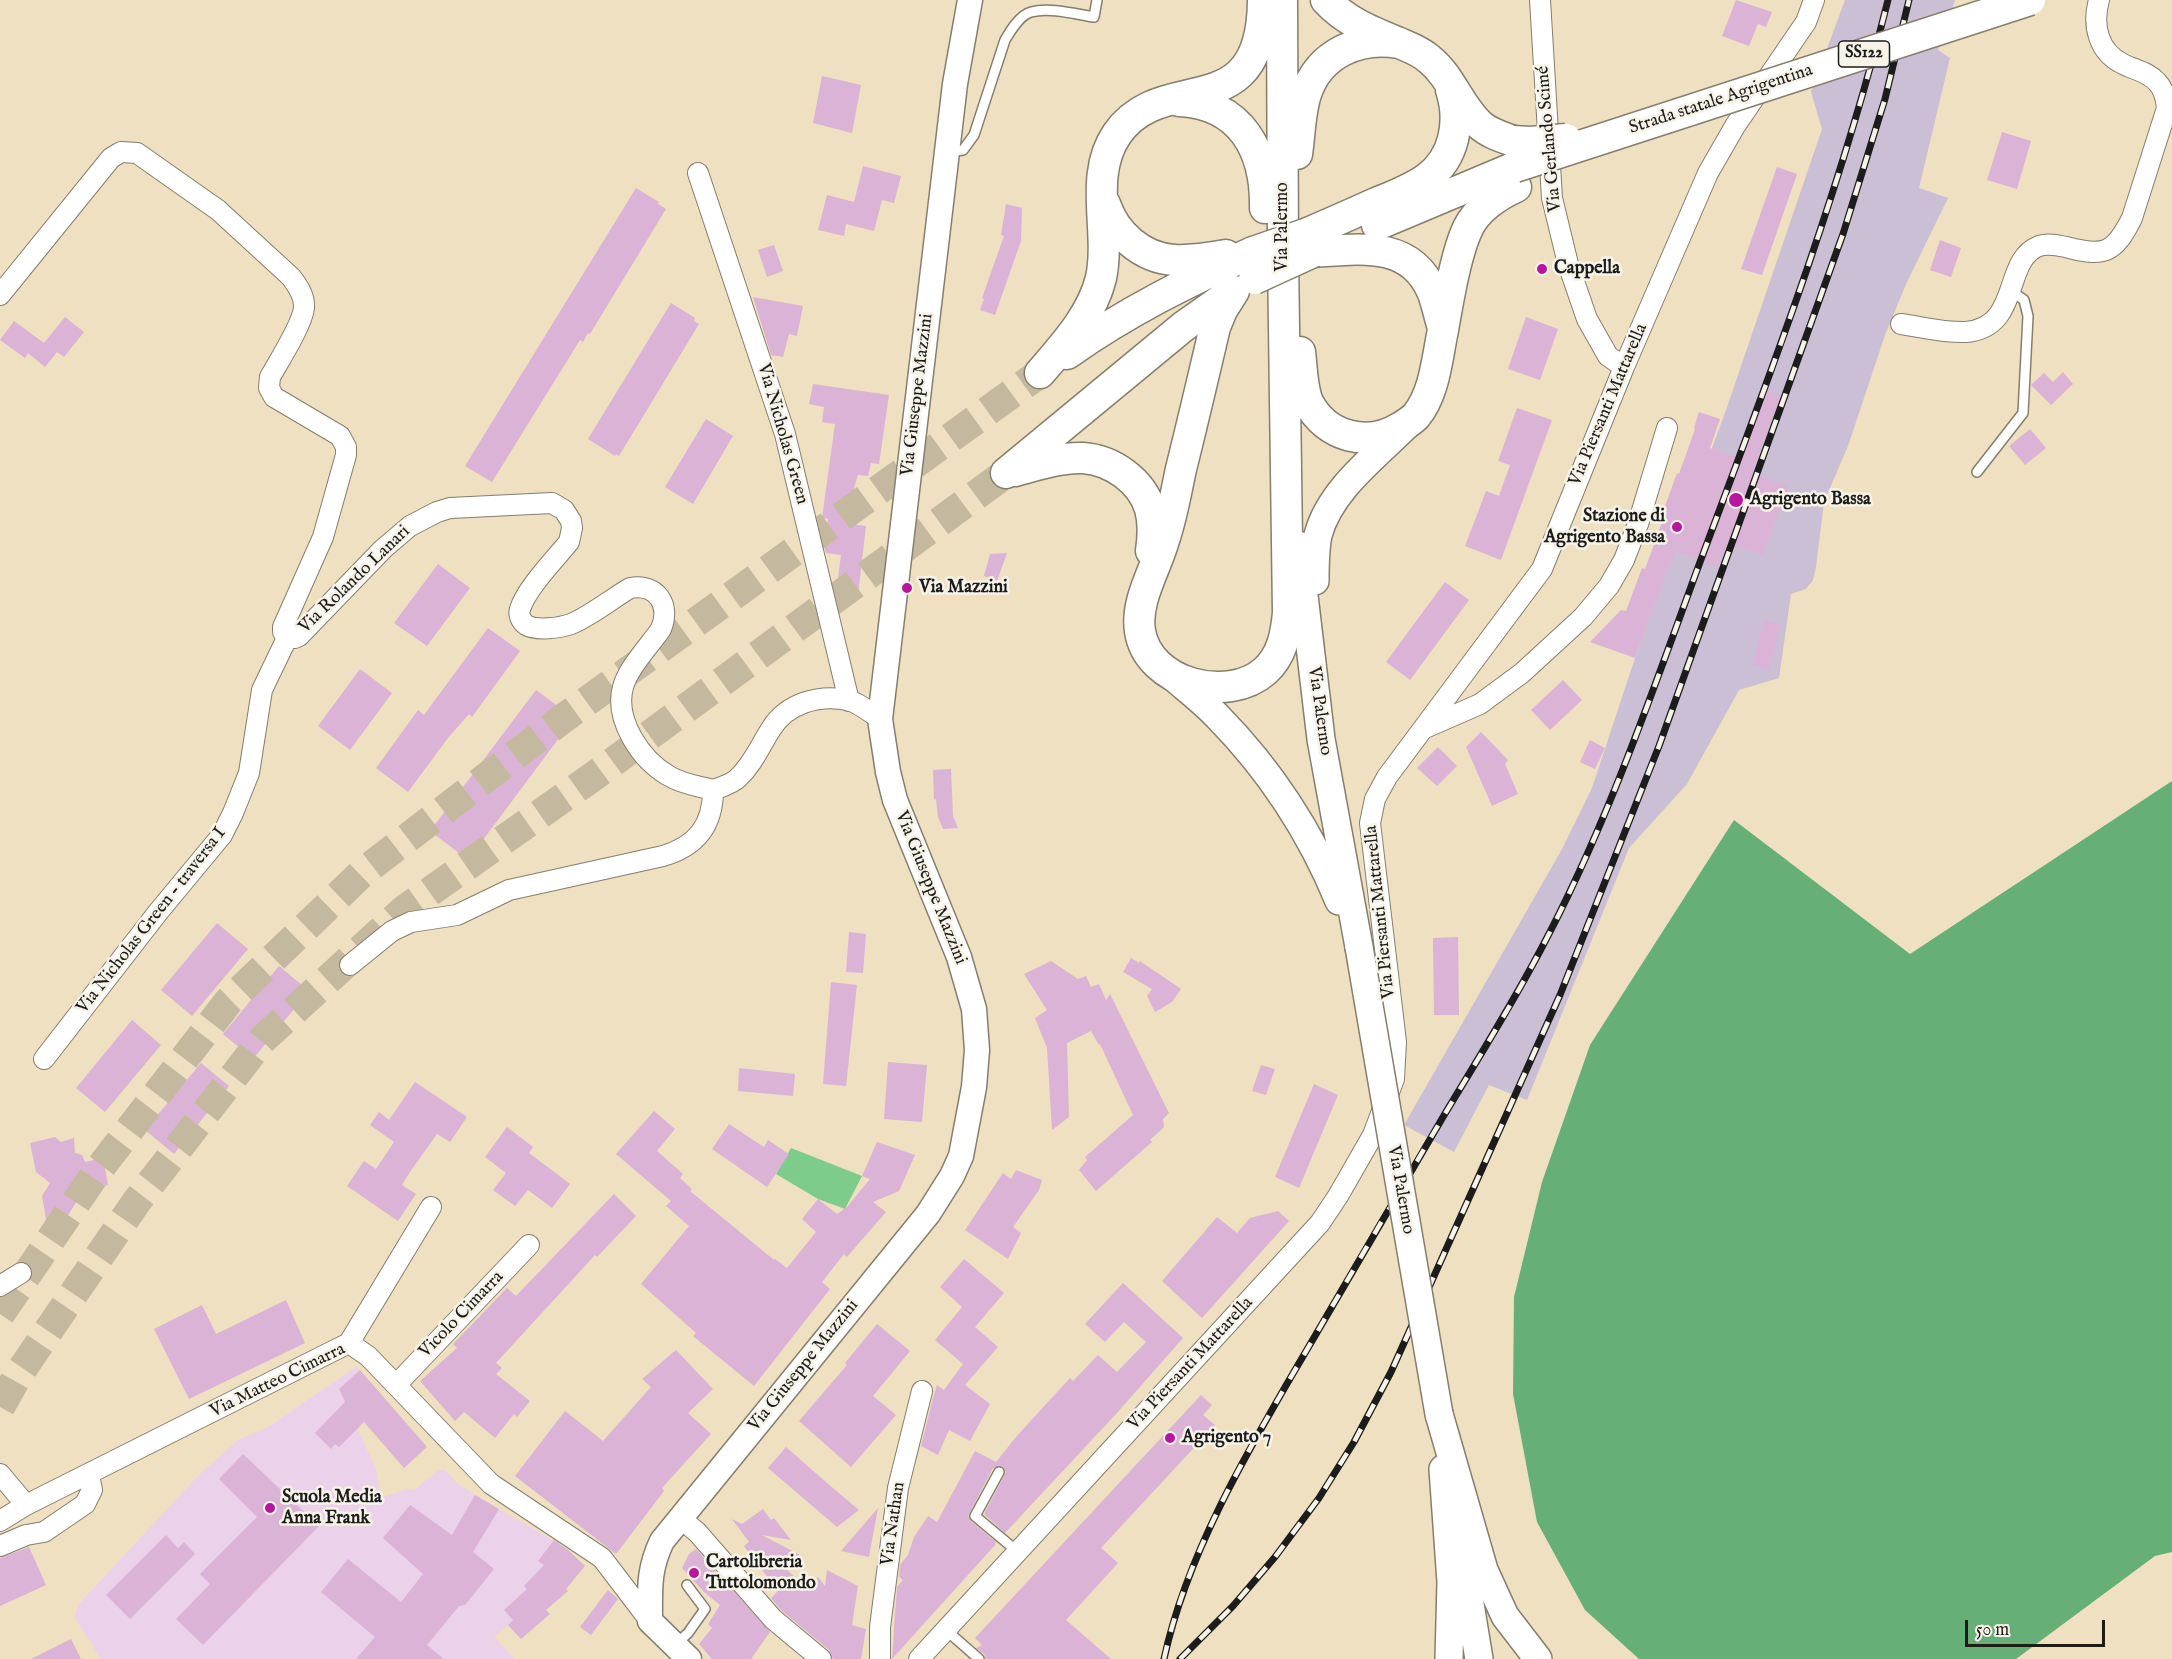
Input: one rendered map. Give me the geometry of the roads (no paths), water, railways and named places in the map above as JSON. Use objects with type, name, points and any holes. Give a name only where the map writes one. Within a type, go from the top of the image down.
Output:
[{"type":"main road","points":[[1247,274],[1167,292],[1122,317],[1040,373],[1081,322],[1100,279],[1104,234],[1103,164],[1118,132],[1145,110],[1164,102],[1225,85],[1240,73],[1252,58],[1258,43],[1263,26],[1263,0]]},
{"type":"main road","name":"Via Palermo","points":[[1282,0],[1284,368],[1287,446],[1321,739],[1439,1414]]},
{"type":"main road","points":[[1326,0],[1338,13],[1353,23],[1409,46],[1429,58],[1480,125],[1494,134],[1515,165]]},
{"type":"main road","name":"Strada statale Agrigentina","points":[[1698,108],[2030,0]]},
{"type":"main road","points":[[1399,43],[1374,41],[1358,43],[1345,48],[1325,63],[1310,84],[1306,95],[1283,256],[1307,399],[1317,416],[1328,426],[1345,435],[1372,438],[1388,435],[1415,417]]},
{"type":"main road","points":[[1144,596],[1153,526],[1150,508],[1141,489],[1126,474],[1106,463],[1084,458],[1054,461],[1006,473],[1247,274],[1311,242],[1426,179],[1434,172],[1450,149],[1456,127],[1455,105],[1448,81]]},
{"type":"main road","points":[[1164,102],[1194,102],[1217,109],[1235,121],[1254,146],[1266,186],[1265,297],[1284,368]]},
{"type":"main road","points":[[1311,242],[1515,165],[1698,108]]},
{"type":"main road","points":[[1315,682],[1315,565],[1318,536],[1328,511],[1342,491],[1415,417],[1431,385],[1463,239],[1470,224],[1501,194],[1515,165],[1530,142],[1556,141],[1698,108]]},
{"type":"main road","points":[[1102,192],[1107,210],[1116,227],[1132,244],[1151,255],[1247,274]]},
{"type":"main road","points":[[1311,242],[1378,249],[1396,254],[1424,276],[1432,292],[1443,328]]},
{"type":"main road","points":[[1247,274],[1222,310],[1215,327],[1165,539],[1138,616],[1140,634],[1156,662],[1218,717],[1266,773],[1311,839],[1359,947]]},
{"type":"main road","points":[[1167,672],[1210,687],[1229,687],[1249,682],[1266,670],[1278,654],[1286,636],[1288,613],[1287,446]]},
{"type":"main road","points":[[1439,1414],[1451,1582],[1449,1659]]},
{"type":"main road","points":[[1439,1414],[1479,1659]]},
{"type":"main road","points":[[1439,1414],[1484,1570],[1505,1616],[1538,1659]]},
{"type":"street","name":"Via Giuseppe Mazzini","points":[[650,1621],[650,1578],[653,1560],[662,1541],[928,1214],[962,1156],[974,1088],[976,1059],[974,1009],[959,957],[895,800],[880,719],[956,84],[970,0]]},
{"type":"street","name":"Via Gerlando Scimé","points":[[1540,0],[1552,198],[1568,264],[1587,319],[1608,356],[1624,367]]},
{"type":"street","name":"Via Piersanti Mattarella","points":[[919,1659],[1320,1223],[1372,1135],[1394,1079],[1396,1042],[1370,823],[1371,812],[1383,783],[1542,569],[1624,367],[1708,173],[1735,126],[1806,22],[1814,0]]},
{"type":"street","points":[[1901,324],[1954,332],[1977,330],[1999,316],[2011,291],[2020,263],[2025,256],[2039,246],[2058,245],[2091,254],[2104,251],[2116,244],[2132,218],[2164,122],[2167,108],[2166,98],[2151,77],[2112,57],[2099,38],[2096,16],[2099,0]]},
{"type":"street","name":"Via Rolando Lanari","points":[[0,295],[111,158],[127,151],[137,153],[218,210],[299,286],[304,307],[301,319],[270,377],[269,388],[274,397],[340,436],[346,447],[346,455],[323,537],[284,627],[283,632],[287,638],[299,636],[383,549],[423,517],[450,508],[552,503],[568,514],[571,521],[569,542],[538,579],[520,607],[519,615],[527,626],[551,627],[571,624],[630,588],[641,586],[655,593],[664,606],[664,622],[623,686],[623,714],[633,739],[662,772],[676,780],[713,790]]},
{"type":"street","name":"Via Nicholas Green","points":[[698,173],[785,434],[849,700]]},
{"type":"street","points":[[1423,729],[1480,704],[1522,673],[1583,616],[1609,586],[1624,560],[1638,524],[1667,428]]},
{"type":"street","name":"Via Nicholas Green - traversa I","points":[[44,1059],[159,911],[222,835],[249,773],[262,690],[287,638]]},
{"type":"street","points":[[350,965],[392,931],[411,922],[457,915],[509,890],[663,856],[683,849],[692,843],[706,825],[711,814],[713,790],[736,780],[753,761],[772,727],[796,706],[820,698],[849,700],[880,719]]},
{"type":"street","points":[[349,1343],[431,1207]]},
{"type":"street","name":"Vicolo Cimarra","points":[[396,1385],[529,1245]]},
{"type":"street","points":[[0,1286],[21,1273]]},
{"type":"street","name":"Via Matteo Cimarra","points":[[0,1521],[26,1505],[349,1343],[368,1356],[491,1484],[602,1558],[650,1621]]},
{"type":"street","name":"Via Nathan","points":[[880,1659],[880,1627],[898,1488],[922,1391]]},
{"type":"street","points":[[0,1474],[26,1505]]},
{"type":"street","points":[[0,1546],[26,1535],[44,1532],[85,1504],[92,1490],[89,1475]]},
{"type":"street","points":[[680,1518],[696,1532],[772,1619],[821,1659]]},
{"type":"street","points":[[650,1621],[682,1652]]},
{"type":"lane","points":[[948,152],[963,150],[974,135],[1005,40],[1014,26],[1030,12],[1051,11],[1094,17],[1097,0]]},
{"type":"lane","points":[[1977,472],[2023,413],[2028,316],[2024,300],[2011,291]]},
{"type":"lane","points":[[999,1472],[975,1516],[1018,1552]]},
{"type":"lane","points":[[682,1652],[688,1633],[705,1609],[687,1585]]},
{"type":"lane","points":[[946,1630],[979,1659]]},
{"type":"tunnel","points":[[0,1314],[96,1173],[228,1002],[362,873],[561,720],[1040,373]]},
{"type":"tunnel","points":[[0,1407],[18,1375],[137,1201],[262,1040],[404,910],[594,776],[1006,473]]},
{"type":"railway","points":[[1164,1659],[1174,1619],[1188,1579],[1222,1501],[1284,1389],[1517,993],[1587,854],[1628,756],[1803,280],[1849,141],[1888,0]]},
{"type":"railway","points":[[1180,1659],[1233,1606],[1275,1557],[1319,1498],[1354,1442],[1391,1372],[1560,995],[1659,746],[1843,234],[1885,99],[1909,0]]},
{"type":"place","name":"Cappella","points":[[1542,269]]},
{"type":"place","name":"Agrigento Bassa","points":[[1736,500]]},
{"type":"place","name":"Stazione di Agrigento Bassa","points":[[1677,527]]},
{"type":"place","name":"Via Mazzini","points":[[907,588]]},
{"type":"place","name":"Agrigento 7","points":[[1170,1438]]},
{"type":"place","name":"Scuola Media Anna Frank","points":[[270,1508]]},
{"type":"place","name":"Cartolibreria Tuttolomondo","points":[[694,1573]]}]
